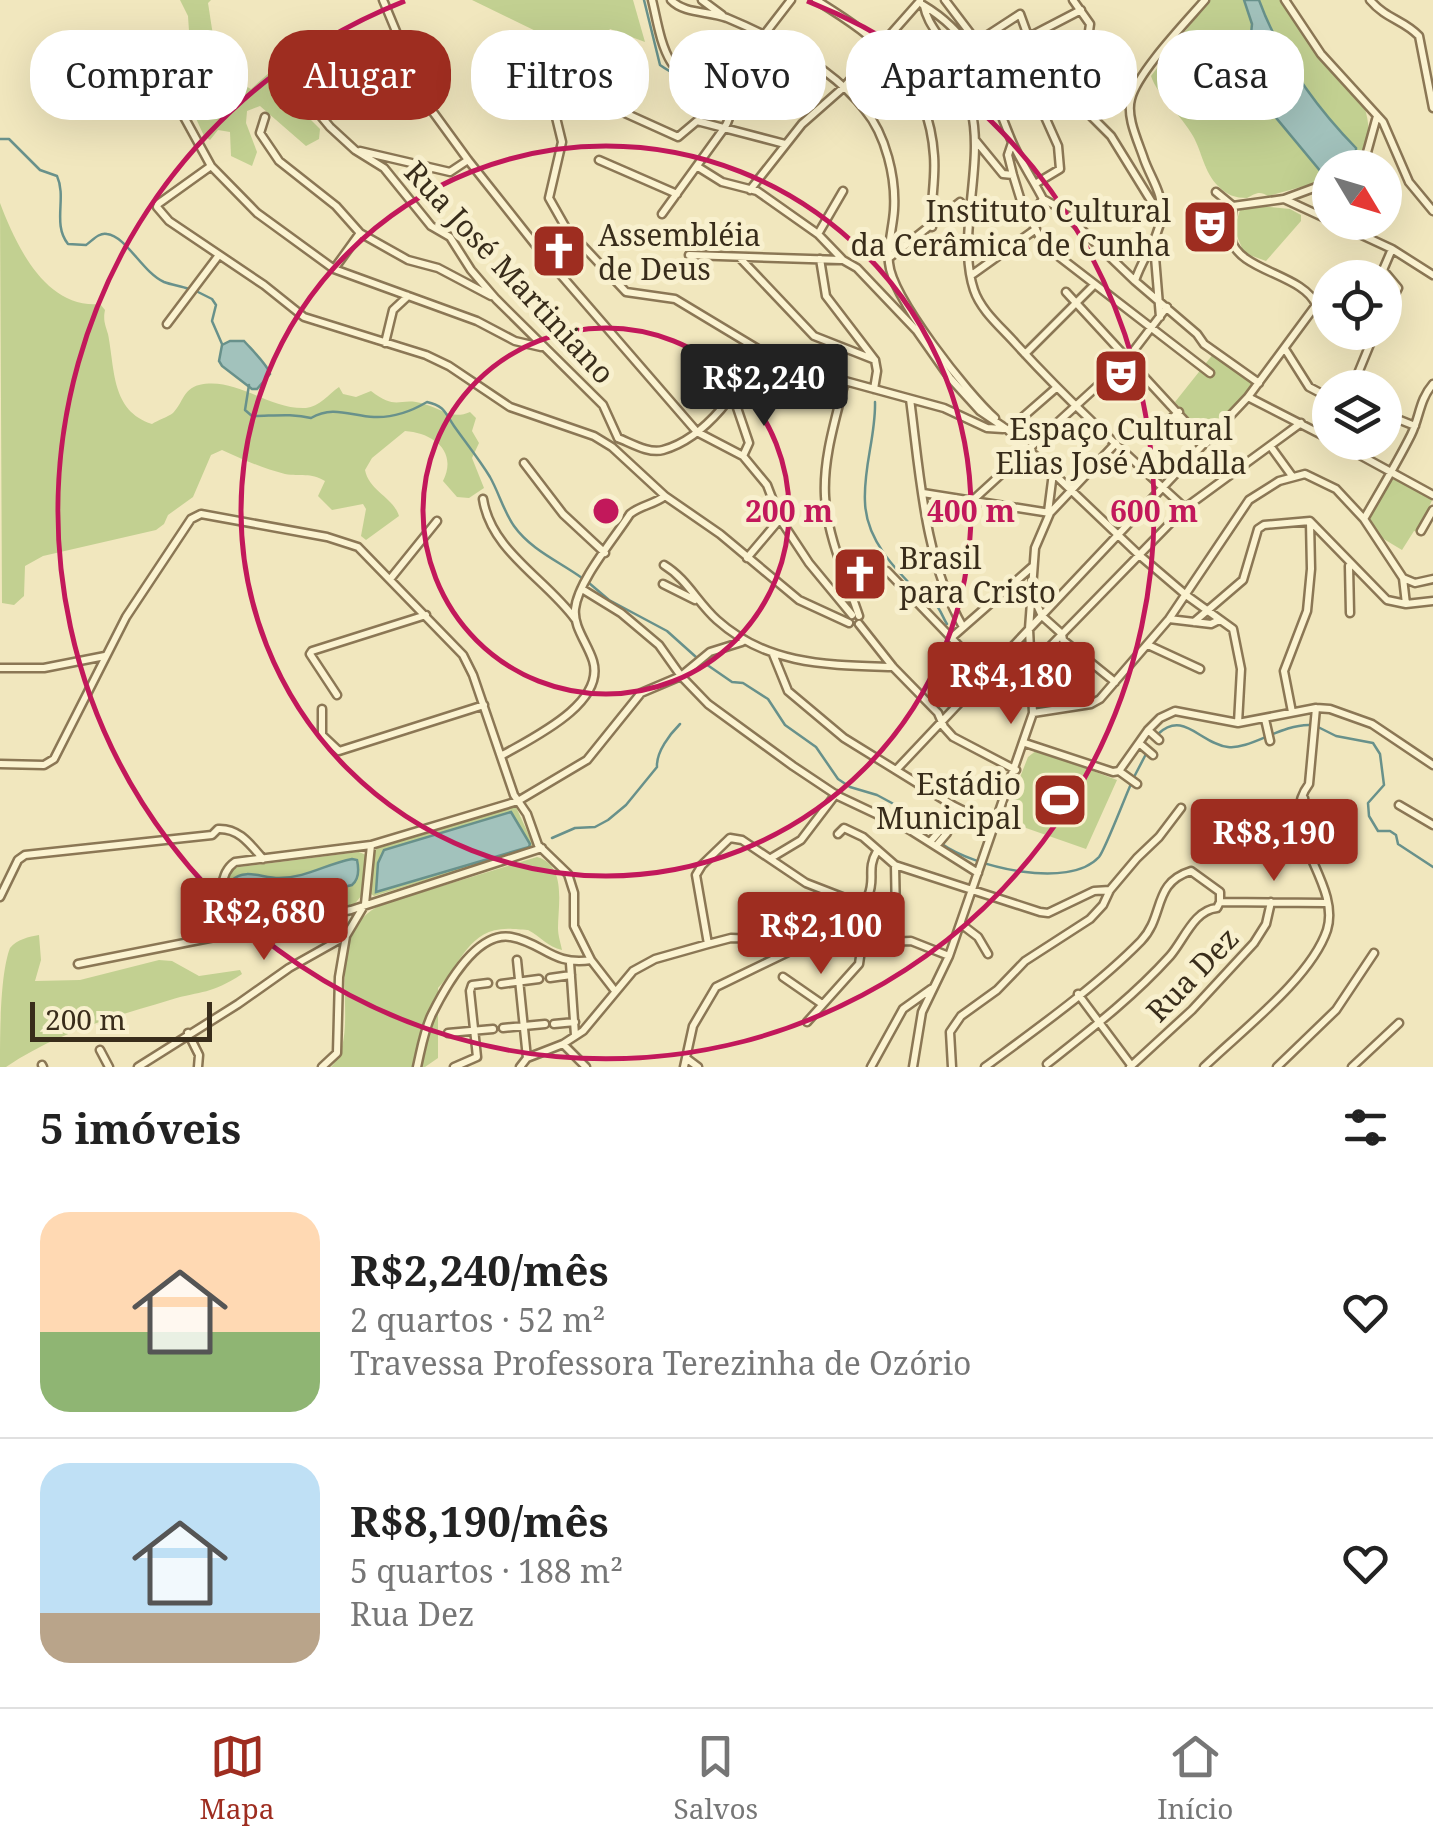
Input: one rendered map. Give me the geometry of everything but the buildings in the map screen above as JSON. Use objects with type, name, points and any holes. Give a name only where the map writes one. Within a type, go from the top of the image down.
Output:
[{"type":"street","points":[[383,0],[425,101],[541,252],[698,432],[743,456],[767,485],[780,519],[809,562],[954,736],[1016,770]]},
{"type":"street","points":[[652,0],[671,62],[678,72],[718,92],[728,109],[729,120],[662,214]]},
{"type":"street","points":[[671,0],[678,8],[722,16],[753,30]]},
{"type":"street","points":[[702,0],[722,16]]},
{"type":"street","points":[[768,30],[791,0]]},
{"type":"street","points":[[816,0],[859,30]]},
{"type":"street","points":[[945,0],[968,30]]},
{"type":"street","points":[[1073,0],[1090,24],[1086,53],[1070,84],[1070,95],[1111,136],[1161,217]]},
{"type":"street","points":[[1160,316],[1154,244],[1161,217],[1160,193],[1136,135],[1131,96],[1204,0]]},
{"type":"street","points":[[1285,0],[1321,54],[1383,122],[1409,182],[1433,211]]},
{"type":"street","points":[[1370,0],[1382,14],[1419,36],[1433,108]]},
{"type":"street","points":[[894,30],[921,2]]},
{"type":"street","points":[[921,2],[953,30]]},
{"type":"street","points":[[921,2],[926,18],[947,48],[971,109],[976,140],[969,228],[974,291],[987,312],[1056,388],[1185,508]]},
{"type":"street","points":[[1041,30],[1082,9]]},
{"type":"street","points":[[995,30],[1020,14],[1027,30]]},
{"type":"street","points":[[826,75],[866,110],[891,173],[894,199],[888,259],[896,284],[954,373],[983,408],[1138,554],[1206,611],[1233,628],[1241,692],[1238,723]]},
{"type":"street","points":[[749,191],[802,124],[846,85]]},
{"type":"street","points":[[786,144],[698,121],[678,137],[574,90],[553,90],[551,97],[562,142],[548,194],[566,228],[626,292],[675,300],[758,349],[845,380],[944,408],[987,428],[1006,430],[1056,388]]},
{"type":"street","points":[[1368,150],[1377,116]]},
{"type":"street","points":[[265,117],[260,133],[272,154],[298,180],[336,206],[360,233],[408,260],[438,268],[496,299]]},
{"type":"street","points":[[186,120],[211,166],[257,212],[334,269],[477,321],[514,341],[541,347]]},
{"type":"street","name":"Rua José Martiniano","points":[[326,120],[355,150],[384,168],[431,226],[450,237],[496,299],[603,405],[618,438]]},
{"type":"street","points":[[929,120],[934,159],[932,227]]},
{"type":"street","points":[[1003,120],[1044,199],[1058,206],[1135,281],[1198,334],[1204,344],[1259,383]]},
{"type":"street","points":[[1036,184],[1060,168],[1062,160],[1047,120]]},
{"type":"street","points":[[976,140],[1003,174],[1012,175]]},
{"type":"street","points":[[1012,143],[1008,155],[1012,175],[1044,245],[1210,373]]},
{"type":"street","points":[[355,150],[450,172],[468,160]]},
{"type":"street","points":[[600,160],[677,194]]},
{"type":"street","points":[[211,166],[157,207],[169,221],[264,285],[304,318],[426,355],[510,407],[594,436],[799,600],[855,619]]},
{"type":"street","points":[[698,167],[722,182],[757,191],[818,234],[842,260],[857,268],[917,331],[980,412],[1006,430]]},
{"type":"street","points":[[1216,192],[1232,206],[1284,199],[1312,189]]},
{"type":"street","points":[[818,234],[843,190]]},
{"type":"street","points":[[1027,211],[1033,212],[1044,199]]},
{"type":"street","points":[[1284,199],[1312,213]]},
{"type":"street","points":[[888,259],[960,202]]},
{"type":"street","points":[[896,769],[1206,444],[1248,397],[1316,305],[1308,292],[1240,255],[1230,240],[1232,206]]},
{"type":"street","points":[[541,252],[566,228]]},
{"type":"street","points":[[972,274],[1036,229]]},
{"type":"street","points":[[334,269],[360,233]]},
{"type":"street","points":[[1369,240],[1433,275]]},
{"type":"street","points":[[1135,281],[1154,244]]},
{"type":"street","points":[[1388,260],[1392,250]]},
{"type":"street","points":[[167,324],[219,255]]},
{"type":"street","points":[[689,255],[842,260]]},
{"type":"street","points":[[739,257],[814,336],[875,360]]},
{"type":"street","points":[[820,259],[826,296],[875,360],[874,389]]},
{"type":"street","points":[[1025,354],[1093,286]]},
{"type":"street","points":[[1066,292],[1206,444]]},
{"type":"street","points":[[386,343],[394,310],[408,295]]},
{"type":"street","points":[[973,500],[1128,358],[1167,307]]},
{"type":"street","points":[[612,447],[618,438],[652,451],[664,450],[698,432],[726,401],[758,349]]},
{"type":"street","points":[[1285,349],[1312,389]]},
{"type":"street","points":[[753,360],[773,395]]},
{"type":"street","points":[[696,378],[726,401]]},
{"type":"street","points":[[845,380],[827,465],[825,498],[855,619]]},
{"type":"street","points":[[1364,518],[1415,426],[1420,402],[1433,384]]},
{"type":"street","points":[[732,392],[750,443],[743,456]]},
{"type":"street","points":[[1248,397],[1312,429]]},
{"type":"street","points":[[910,399],[922,493],[942,579],[963,627]]},
{"type":"street","points":[[1151,436],[1179,412]]},
{"type":"street","points":[[1402,421],[1415,426]]},
{"type":"street","points":[[1030,666],[1185,508],[1301,423]]},
{"type":"street","points":[[1049,512],[1116,443]]},
{"type":"street","points":[[1271,446],[1292,476]]},
{"type":"street","points":[[1367,460],[1433,495]]},
{"type":"street","points":[[524,463],[563,514],[606,553]]},
{"type":"street","points":[[913,1067],[918,1024],[949,956],[1033,713],[1029,629],[1032,566],[1049,512],[1053,472]]},
{"type":"street","points":[[1033,713],[1091,704],[1169,619],[1248,500],[1292,476],[1305,474],[1322,480],[1364,518],[1403,578],[1406,604]]},
{"type":"street","points":[[922,493],[1049,512]]},
{"type":"street","points":[[576,620],[575,606],[583,588],[630,514],[665,496]]},
{"type":"street","points":[[483,499],[492,531],[576,620],[593,662],[594,676],[590,688],[567,715],[501,756]]},
{"type":"street","points":[[1421,531],[1433,510]]},
{"type":"street","points":[[0,764],[44,765],[54,759],[106,656],[188,521],[201,514],[346,542],[358,547],[392,578],[463,655],[518,801],[540,846],[563,866],[572,881],[574,926],[591,960],[616,991]]},
{"type":"street","points":[[747,558],[780,519]]},
{"type":"street","points":[[392,578],[437,521]]},
{"type":"street","points":[[1310,521],[1387,600],[1406,604],[1431,600]]},
{"type":"street","points":[[1194,622],[1243,580],[1258,530],[1264,524],[1310,521]]},
{"type":"street","points":[[1292,712],[1284,671],[1306,611],[1311,569],[1310,521]]},
{"type":"street","points":[[1350,564],[1350,612]]},
{"type":"street","points":[[664,565],[684,579],[696,601]]},
{"type":"street","points":[[951,638],[1032,566]]},
{"type":"street","points":[[887,571],[988,676]]},
{"type":"street","points":[[1403,578],[1415,583],[1433,580]]},
{"type":"street","points":[[663,584],[696,601],[742,642],[773,654],[828,666],[893,667]]},
{"type":"street","points":[[583,588],[648,635],[708,704],[836,794],[938,838],[978,873]]},
{"type":"street","points":[[1031,592],[1042,616],[1062,634],[1063,640],[1114,682]]},
{"type":"street","points":[[337,695],[310,654],[312,651],[426,615]]},
{"type":"street","points":[[1169,619],[1211,624],[1219,620]]},
{"type":"street","points":[[227,936],[222,881],[226,868],[235,862],[370,845],[518,801],[587,760],[642,693],[681,676],[703,656],[742,642]]},
{"type":"street","points":[[1148,645],[1200,668]]},
{"type":"street","points":[[773,654],[788,691],[844,738],[954,806],[996,827]]},
{"type":"street","points":[[0,668],[44,668],[106,656]]},
{"type":"street","points":[[322,708],[322,735],[339,751],[484,705]]},
{"type":"street","points":[[1025,743],[1113,772],[1119,771],[1140,745],[1154,736],[1160,718],[1175,711],[1238,723],[1330,709],[1372,724],[1433,765]]},
{"type":"street","points":[[1204,1067],[1308,966],[1326,930],[1330,915],[1298,822],[1303,792],[1309,784],[1315,712]]},
{"type":"street","points":[[1265,721],[1270,739]]},
{"type":"street","points":[[1140,745],[1152,754]]},
{"type":"street","points":[[1119,771],[1137,784]]},
{"type":"street","points":[[1303,792],[1310,836],[1320,847]]},
{"type":"street","points":[[771,858],[801,840],[836,794]]},
{"type":"street","points":[[1400,804],[1433,825]]},
{"type":"street","points":[[952,1067],[950,1032],[961,1016],[997,990],[1025,962],[1090,919],[1181,808]]},
{"type":"street","points":[[0,896],[18,860],[25,855],[212,835],[218,828],[241,835],[264,860]]},
{"type":"street","points":[[838,834],[844,828],[854,832],[895,865],[1048,913],[1094,891],[1110,890]]},
{"type":"street","points":[[708,944],[696,884],[698,870],[730,838],[742,840],[806,882],[855,902],[868,896],[868,865],[877,851]]},
{"type":"street","points":[[322,1067],[337,1053],[346,936],[365,904],[370,845]]},
{"type":"street","points":[[78,964],[352,910],[540,846]]},
{"type":"street","points":[[890,941],[896,917],[895,865]]},
{"type":"street","points":[[984,1067],[1144,938],[1157,918],[1163,891],[1172,878],[1191,871],[1220,892],[1216,908],[1202,912],[1158,970],[1098,1025],[1047,1064]]},
{"type":"street","points":[[1220,902],[1326,903]]},
{"type":"street","name":"Rua Dez","points":[[1130,1066],[1192,1010],[1254,943],[1266,924],[1271,902]]},
{"type":"street","points":[[960,924],[978,937],[988,954]]},
{"type":"street","points":[[138,1067],[289,968],[346,936]]},
{"type":"street","points":[[417,1067],[430,1017],[478,946],[492,938],[510,937],[570,963],[591,960]]},
{"type":"street","points":[[517,960],[524,1063],[576,1036],[633,971],[654,959],[731,938],[910,941],[949,956]]},
{"type":"street","points":[[698,1067],[685,1063],[693,1026],[716,987],[812,940]]},
{"type":"street","points":[[808,1022],[859,964],[862,943]]},
{"type":"street","points":[[1277,1067],[1336,1010],[1374,953]]},
{"type":"street","points":[[570,963],[576,1036]]},
{"type":"street","points":[[550,978],[571,975]]},
{"type":"street","points":[[501,984],[539,978]]},
{"type":"street","points":[[782,978],[822,1004]]},
{"type":"street","points":[[454,1067],[476,1058],[470,991],[472,985],[488,983]]},
{"type":"street","points":[[872,1067],[903,1009],[936,986]]},
{"type":"street","points":[[1078,994],[1130,1066]]},
{"type":"street","points":[[503,1028],[575,1022]]},
{"type":"street","points":[[1352,1067],[1399,1023]]},
{"type":"street","points":[[448,1032],[492,1029]]},
{"type":"street","points":[[188,1033],[199,1054],[198,1067]]},
{"type":"street","points":[[563,1044],[586,1067]]},
{"type":"street","points":[[100,1050],[110,1067]]},
{"type":"green space","points":[[180,0],[211,0],[208,3],[212,30],[189,30],[188,16]]},
{"type":"green space","points":[[472,0],[633,0],[642,30],[610,29],[534,30]]},
{"type":"green space","points":[[1209,0],[1281,0],[1300,30],[1186,30]]},
{"type":"green space","points":[[1304,37],[1364,106],[1368,139],[1364,150],[1312,150],[1312,184],[1268,196],[1260,193],[1235,197],[1213,180],[1183,121],[1304,120]]},
{"type":"green space","points":[[268,74],[268,113],[260,106],[248,111],[248,87],[251,89]]},
{"type":"green space","points":[[197,120],[246,120],[257,152],[252,166],[231,156],[230,132],[218,130],[210,140]]},
{"type":"green space","points":[[276,120],[311,120],[320,129],[319,139],[306,146]]},
{"type":"green space","points":[[0,203],[24,255],[48,285],[63,296],[81,303],[100,304],[105,310],[117,387],[139,418],[152,424],[173,413],[190,390],[213,383],[279,404],[306,408],[320,403],[339,387],[343,394],[356,397],[371,391],[393,402],[416,402],[452,414],[470,412],[476,418],[472,431],[479,443],[472,458],[484,488],[469,498],[457,497],[443,481],[447,461],[440,446],[425,435],[405,431],[372,458],[365,470],[399,516],[366,540],[361,536],[366,509],[363,504],[332,510],[318,496],[325,481],[320,478],[277,472],[222,450],[211,455],[193,497],[168,515],[156,530],[43,556],[25,566],[24,596],[14,605],[2,603]]},
{"type":"green space","points":[[1261,206],[1290,209],[1301,215],[1301,221],[1266,261],[1244,253],[1234,229],[1240,210]]},
{"type":"green space","points":[[1214,353],[1251,381],[1252,387],[1204,436],[1175,402]]},
{"type":"green space","points":[[1393,477],[1433,498],[1418,532],[1414,531],[1402,550],[1382,538],[1369,517]]},
{"type":"green space","name":"Estádio Municipal","points":[[1037,750],[1117,780],[1086,849],[1003,820],[1028,757]]},
{"type":"green space","points":[[516,807],[533,844],[531,848],[371,894],[377,848]]},
{"type":"green space","points":[[359,852],[366,855],[362,895],[352,907],[232,928],[226,877],[231,868]]},
{"type":"green space","points":[[537,857],[547,861],[557,877],[562,950],[528,930],[486,933],[468,948],[438,988],[438,1058],[425,1067],[331,1067],[341,1051],[345,1031],[346,959],[351,937],[362,918],[383,904]]},
{"type":"green space","points":[[39,935],[41,960],[35,981],[80,980],[159,960],[172,961],[199,976],[240,970],[242,974],[214,989],[85,1027],[0,1067],[2,989],[10,948],[20,940]]},
{"type":"water","points":[[1244,0],[1259,0],[1272,30],[1251,30]]},
{"type":"water","points":[[1304,85],[1356,148],[1312,150],[1312,161],[1278,120],[1304,120]]},
{"type":"water","points":[[244,341],[269,370],[257,389],[219,361],[222,345]]},
{"type":"water","points":[[511,812],[529,847],[376,892],[378,863],[384,850]]},
{"type":"water","points":[[357,860],[358,870],[352,885],[254,908],[243,908],[233,902],[232,880],[237,876],[289,877]]},
{"type":"waterway","points":[[644,0],[660,65],[669,70]]},
{"type":"waterway","points":[[0,139],[9,139],[40,170],[57,176],[61,228],[68,244],[86,245],[104,234],[114,236],[156,277],[189,289]]},
{"type":"waterway","points":[[196,291],[216,305],[212,321],[222,344]]},
{"type":"waterway","points":[[249,385],[245,410],[252,416],[311,418],[335,412],[381,417],[402,414],[427,402],[438,406],[486,470],[510,521],[537,549],[582,578]]},
{"type":"waterway","points":[[875,402],[865,489],[871,530],[893,566],[937,606],[947,624]]},
{"type":"waterway","points":[[589,583],[609,600],[667,631],[696,657]]},
{"type":"waterway","points":[[703,662],[732,682],[743,683],[768,699],[785,725],[816,747],[838,779],[916,816],[925,822],[932,835]]},
{"type":"waterway","points":[[552,838],[575,828],[595,827],[626,805],[657,767],[661,749],[680,724]]},
{"type":"waterway","points":[[1158,734],[1176,725],[1218,744],[1236,747],[1288,728],[1310,725]]},
{"type":"waterway","points":[[1318,727],[1336,736],[1373,743],[1380,754],[1384,785],[1368,803],[1369,816],[1378,831],[1390,831],[1396,835],[1398,844],[1433,867]]},
{"type":"waterway","points":[[1134,777],[1146,754]]},
{"type":"waterway","points":[[942,844],[976,860],[1021,872],[1066,872],[1085,867],[1102,852],[1131,784]]},
{"type":"place","name":"Instituto Cultural da Cerâmica de Cunha","points":[[1210,227]]},
{"type":"place","name":"Assembléia de Deus","points":[[559,251]]},
{"type":"place","name":"Espaço Cultural Elias José Abdalla","points":[[1121,376]]},
{"type":"place","name":"Brasil para Cristo","points":[[860,574]]},
{"type":"place","name":"Estádio Municipal","points":[[1060,800]]}]
